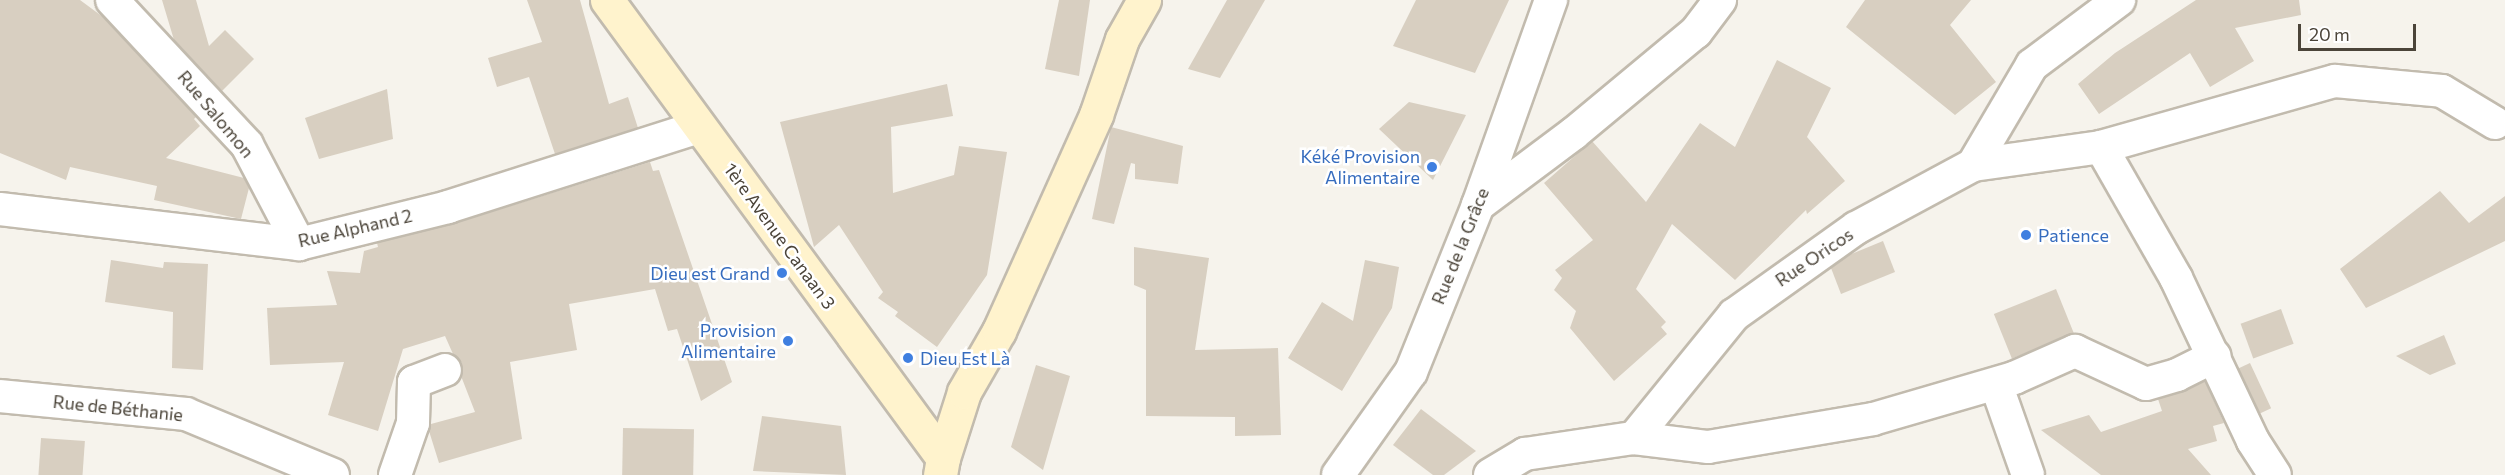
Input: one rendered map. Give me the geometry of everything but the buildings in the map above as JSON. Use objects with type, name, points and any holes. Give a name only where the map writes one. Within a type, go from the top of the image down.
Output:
[{"type":"main road","name":"1ère Avenue Canaan 3","points":[[607,0],[941,466]]},
{"type":"main road","points":[[941,466],[964,392],[999,331],[1096,115],[1122,39],[1144,0]]},
{"type":"street","name":"Rue Salomon","points":[[112,0],[247,145],[298,244]]},
{"type":"street","name":"Rue de la Grâce","points":[[1338,475],[1411,372],[1478,205],[1551,0]]},
{"type":"street","points":[[1478,205],[1574,134],[1696,32],[1720,0]]},
{"type":"street","points":[[1973,165],[2032,65],[2119,0]]},
{"type":"street","points":[[1973,165],[2101,147],[2335,81],[2442,91],[2495,123]]},
{"type":"street","name":"Rue Alphand 2","points":[[0,209],[298,244],[448,207],[699,128]]},
{"type":"street","points":[[2101,147],[2176,278],[2215,356],[2253,441],[2275,475]]},
{"type":"street","name":"Rue Oricos","points":[[1634,438],[1743,308],[1856,228],[1973,165]]},
{"type":"street","points":[[1490,475],[1525,454],[1634,438],[1708,447],[1873,419],[1996,384],[2075,351],[2146,384],[2177,375],[2215,356]]},
{"type":"street","points":[[395,475],[413,423],[414,382],[445,370]]},
{"type":"street","points":[[1996,384],[2028,475]]},
{"type":"street","name":"Rue de Béthanie","points":[[0,396],[186,414],[333,475]]},
{"type":"place","name":"Kéké Provision Alimentaire","points":[[1432,167]]},
{"type":"place","name":"Patience","points":[[2026,235]]},
{"type":"place","name":"Dieu est Grand","points":[[782,273]]},
{"type":"place","name":"Provision Alimentaire","points":[[788,341]]},
{"type":"place","name":"Dieu Est Là","points":[[908,358]]}]
